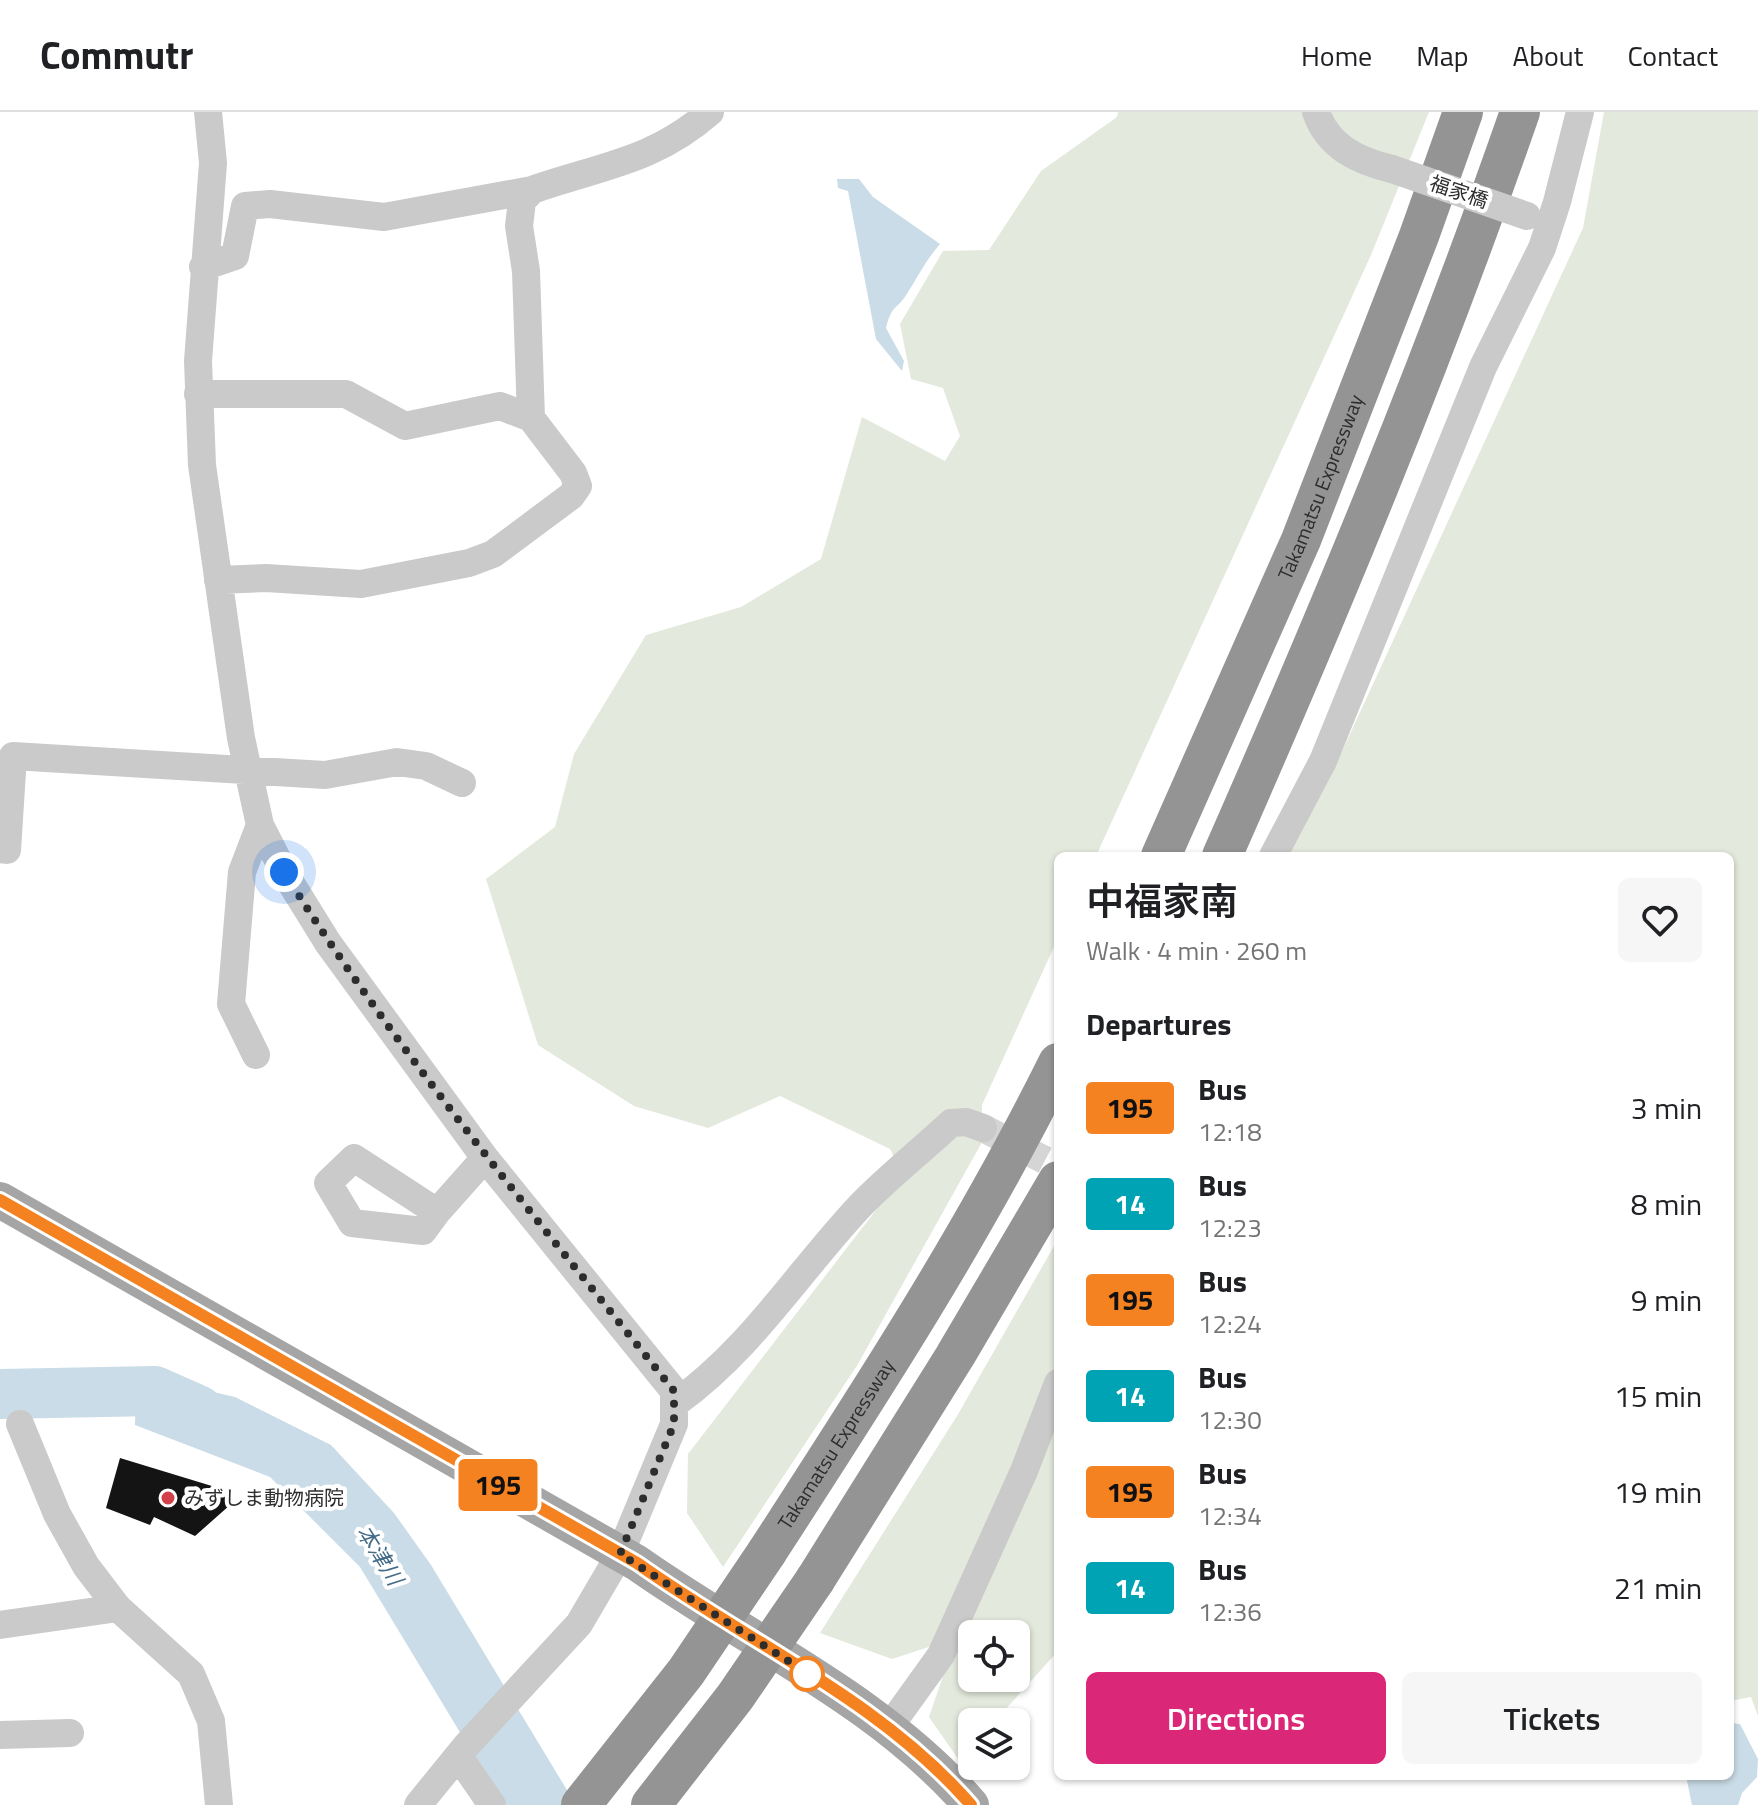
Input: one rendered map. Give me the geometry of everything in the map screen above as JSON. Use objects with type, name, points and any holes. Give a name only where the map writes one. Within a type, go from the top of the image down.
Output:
[{"type":"highway","name":"Takamatsu Expressway","points":[[1163,852],[1301,540],[1419,236],[1463,112]]},
{"type":"highway","points":[[1224,852],[1338,592],[1475,243],[1520,112]]},
{"type":"highway","name":"Takamatsu Expressway","points":[[581,1805],[686,1672],[876,1385],[1000,1172],[1054,1071]]},
{"type":"highway","points":[[651,1805],[735,1697],[815,1580],[955,1356],[1054,1188]]},
{"type":"main road","points":[[0,1200],[620,1554],[890,1726],[971,1805]]},
{"type":"street","points":[[208,112],[213,163],[203,267],[198,394],[202,465],[247,772],[260,825],[284,872],[328,943],[485,1158],[674,1391],[677,1402],[674,1424],[620,1554],[579,1624],[418,1805]]},
{"type":"street","points":[[203,267],[235,256],[245,206],[270,204],[384,217],[532,190],[630,162],[688,131],[710,112]]},
{"type":"street","name":"福家橋","points":[[1316,112],[1332,141],[1355,156],[1539,220]]},
{"type":"street","points":[[1275,852],[1323,761],[1483,367],[1580,112]]},
{"type":"street","points":[[531,418],[526,271],[519,226],[522,201],[532,190]]},
{"type":"street","points":[[198,394],[346,394],[405,426],[500,406],[531,418],[573,473],[578,486],[571,496],[493,554],[469,563],[361,584],[266,578],[218,580]]},
{"type":"street","points":[[0,849],[7,850],[13,756],[325,775],[397,762],[426,766],[462,783]]},
{"type":"street","points":[[256,1055],[231,1004],[242,872],[260,825]]},
{"type":"street","points":[[677,1402],[705,1382],[743,1345],[861,1206],[951,1123],[966,1122],[983,1128]]},
{"type":"street","points":[[437,1212],[485,1158]]},
{"type":"street","points":[[890,1726],[941,1655],[1024,1471],[1054,1393]]},
{"type":"street","points":[[20,1424],[57,1514],[86,1566],[118,1608],[191,1674],[211,1721],[219,1805]]},
{"type":"street","points":[[0,1625],[118,1608]]},
{"type":"street","points":[[0,1735],[70,1733]]},
{"type":"street","points":[[462,1752],[492,1805]]},
{"type":"shaded area","points":[[1118,112],[1429,112],[1371,255],[1098,852],[1054,852],[1054,947],[982,1105],[981,1144],[858,1364],[723,1567],[687,1513],[688,1454],[903,1175],[890,1149],[780,1096],[708,1128],[634,1106],[538,1045],[486,879],[555,827],[574,754],[646,635],[741,607],[821,559],[862,417],[945,461],[960,436],[943,388],[911,379],[900,324],[943,251],[989,250],[1041,171],[1117,117]]},
{"type":"shaded area","points":[[1604,112],[1758,112],[1758,1716],[1751,1697],[1734,1700],[1734,852],[1289,852],[1333,771],[1583,228]]},
{"type":"shaded area","points":[[1054,1246],[1054,1655],[1030,1682],[1030,1620],[958,1620],[958,1692],[1021,1692],[1007,1708],[958,1708],[958,1759],[929,1717],[956,1638],[892,1659],[820,1633],[957,1416]]},
{"type":"water","points":[[837,179],[859,179],[873,197],[940,244],[888,320],[886,328],[904,361],[902,371],[876,339],[848,191],[838,188]]},
{"type":"water","points":[[136,1374],[235,1397],[331,1445],[394,1513],[431,1565],[576,1805],[504,1805],[360,1567],[270,1477],[135,1425]]},
{"type":"water","points":[[1734,1723],[1740,1724],[1758,1759],[1757,1777],[1742,1793],[1738,1805],[1692,1805],[1687,1780],[1734,1780]]},
{"type":"building","name":"みずしま動物病院","points":[[120,1458],[225,1490],[230,1505],[195,1536],[154,1517],[150,1525],[106,1508]]},
{"type":"waterway","name":"本津川","points":[[0,1394],[155,1391],[198,1410]]},
{"type":"tunnel","points":[[983,1128],[1054,1165]]},
{"type":"bus line","name":"195","points":[[0,1200],[637,1563],[693,1603],[890,1726],[971,1805]]},
{"type":"place","name":"みずしま動物病院","points":[[168,1498]]},
{"type":"route","points":[[284,872],[328,943],[485,1158],[674,1391],[677,1402],[674,1424],[620,1554],[815,1678],[807,1674]]}]
